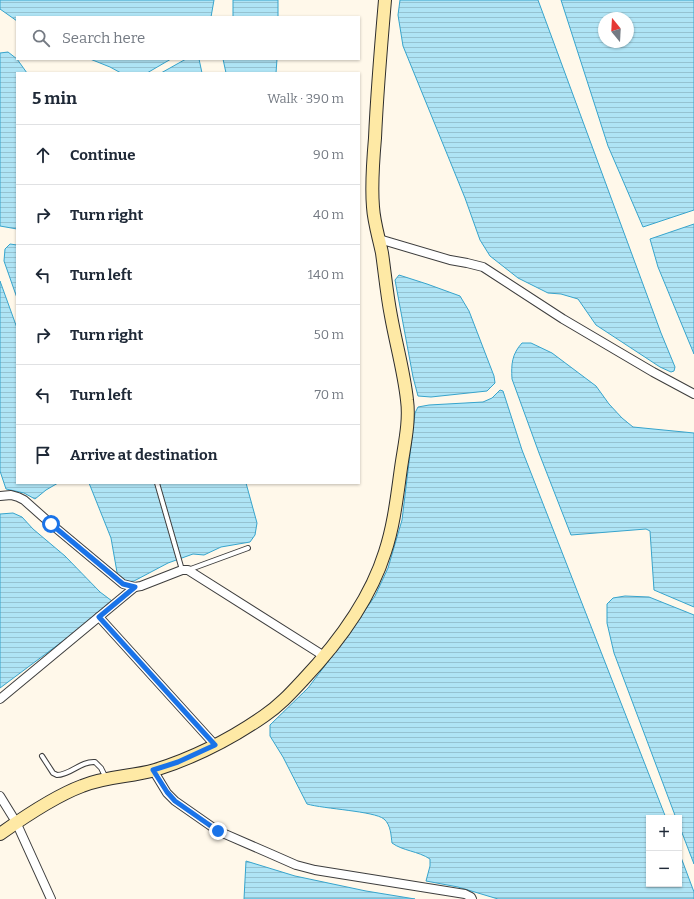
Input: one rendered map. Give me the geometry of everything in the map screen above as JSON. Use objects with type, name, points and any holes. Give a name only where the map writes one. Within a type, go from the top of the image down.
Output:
[{"type":"street","points":[[0,834],[16,822],[80,786],[106,779],[153,770],[178,762],[244,730],[282,703],[324,656],[351,621],[378,570],[384,557],[396,508],[408,419],[408,403],[390,314],[379,239],[375,228],[373,207],[372,183],[385,0]]},
{"type":"street","points":[[379,239],[450,260],[483,267],[562,319],[694,394]]},
{"type":"street","points":[[0,496],[11,495],[24,500],[123,584],[135,587],[142,586],[185,570],[324,656]]},
{"type":"street","points":[[0,698],[135,587]]},
{"type":"street","points":[[99,617],[215,745]]},
{"type":"street","points":[[153,770],[167,792],[182,807],[218,831],[270,854],[315,870],[465,894],[471,896],[472,899]]},
{"type":"street","points":[[0,796],[16,822],[51,899]]},
{"type":"lane","points":[[157,484],[185,570],[248,548]]},
{"type":"lane","points":[[42,756],[53,773],[57,775],[64,774],[86,762],[92,762],[98,764],[106,779]]},
{"type":"water","points":[[0,0],[214,0],[211,16],[16,16],[16,20],[0,9]]},
{"type":"water","points":[[233,0],[278,0],[278,16],[233,16]]},
{"type":"water","points":[[400,0],[538,0],[661,333],[675,367],[674,371],[671,372],[660,367],[596,325],[578,299],[561,294],[548,293],[518,278],[490,256],[480,240],[465,198],[403,46],[398,15]]},
{"type":"water","points":[[561,0],[694,0],[694,210],[643,227],[608,146]]},
{"type":"water","points":[[8,52],[18,60],[26,72],[16,72],[16,229],[0,226],[0,53]]},
{"type":"water","points":[[92,60],[169,60],[149,72],[119,72]]},
{"type":"water","points":[[184,60],[199,60],[202,72],[163,72]]},
{"type":"water","points":[[223,60],[277,60],[276,72],[226,72]]},
{"type":"water","points":[[694,224],[694,354],[658,267],[650,239]]},
{"type":"water","points":[[10,244],[16,245],[16,295],[4,261],[5,249]]},
{"type":"water","points":[[399,275],[460,296],[469,311],[494,376],[495,383],[487,391],[431,397],[418,396],[413,377],[395,280]]},
{"type":"water","points":[[0,281],[16,325],[16,484],[56,484],[35,499],[24,493],[6,489],[0,471]]},
{"type":"water","points":[[522,343],[531,343],[552,353],[596,386],[609,404],[633,427],[694,433],[694,607],[654,590],[650,531],[646,529],[571,535],[512,379],[513,360],[516,351]]},
{"type":"water","points":[[500,390],[503,391],[522,450],[665,815],[646,815],[646,887],[682,887],[682,860],[694,892],[694,899],[498,899],[458,887],[426,881],[430,866],[430,859],[421,854],[396,846],[392,843],[389,827],[384,819],[379,816],[360,812],[307,804],[283,757],[270,736],[270,725],[308,688],[339,647],[375,596],[388,568],[402,520],[415,413],[418,407],[483,402],[492,398]]},
{"type":"water","points":[[89,484],[246,484],[257,523],[255,535],[250,542],[221,547],[204,555],[193,554],[168,563],[134,581],[124,582],[118,578],[111,538]]},
{"type":"water","points":[[13,513],[22,517],[33,529],[65,556],[100,592],[112,601],[71,635],[0,688],[0,514]]},
{"type":"water","points":[[625,596],[649,597],[694,615],[694,864],[682,833],[682,815],[675,815],[614,653],[607,623],[607,604],[613,598]]},
{"type":"water","points":[[246,861],[295,876],[366,891],[415,899],[244,899]]},
{"type":"route","points":[[51,524],[123,584],[135,587],[99,617],[215,745],[178,762],[153,770],[167,792],[175,801],[218,831]]}]
